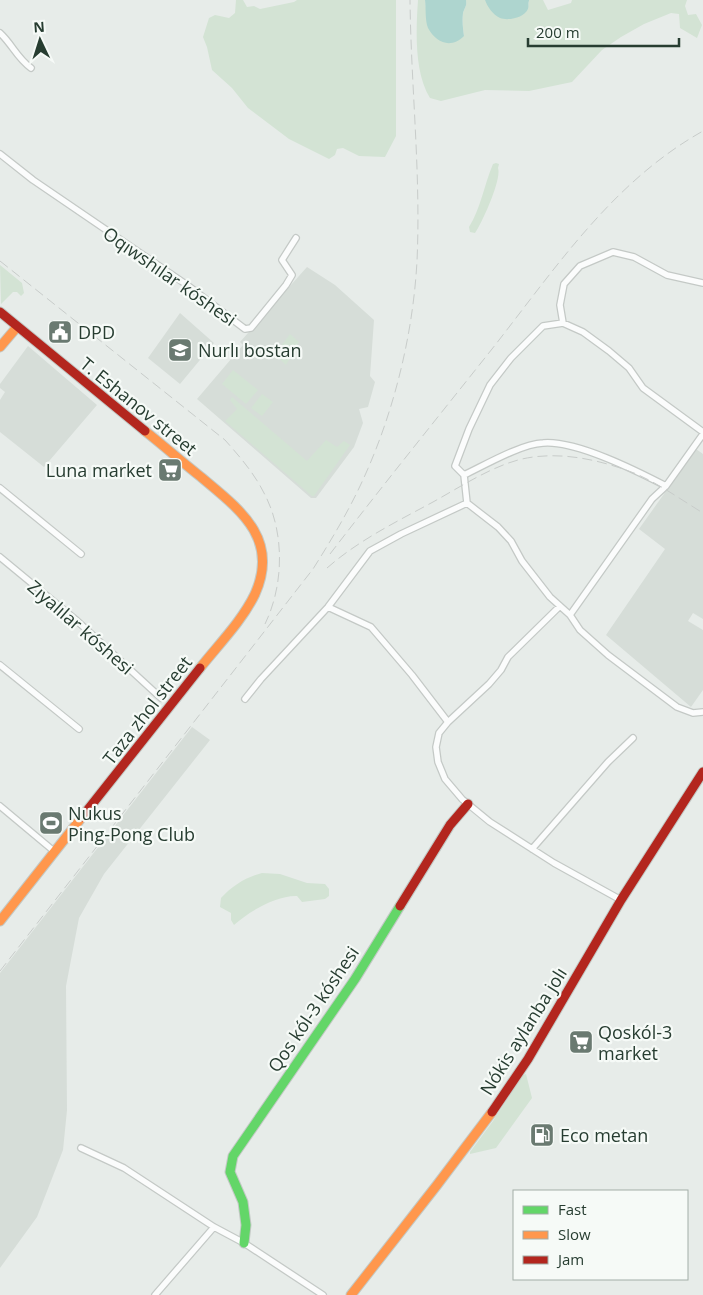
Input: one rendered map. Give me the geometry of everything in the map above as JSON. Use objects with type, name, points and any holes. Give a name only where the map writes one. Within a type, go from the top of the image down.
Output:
[{"type":"main road","name":"T. Eshanov street","points":[[0,312],[234,506]]},
{"type":"main road","points":[[0,347],[17,327]]},
{"type":"main road","name":"Taza zhol street","points":[[0,921],[246,611],[256,595],[261,580],[263,554],[257,533],[234,506]]},
{"type":"main road","name":"Nókis aylanba jolı","points":[[352,1295],[437,1185],[528,1059],[621,900],[703,772]]},
{"type":"main road","name":"Qos kól-3 kóshesi","points":[[244,1243],[246,1225],[243,1202],[230,1172],[233,1156],[355,979],[450,825],[468,804]]},
{"type":"street","points":[[0,33],[8,40],[21,61],[31,68]]},
{"type":"street","name":"Oqıwshılar kóshesi","points":[[0,154],[33,180],[187,285],[245,329],[251,328],[292,275],[282,260],[296,238]]},
{"type":"street","points":[[563,323],[560,305],[564,284],[580,266],[613,252],[634,257],[667,275],[703,283]]},
{"type":"street","points":[[570,615],[652,499],[666,486],[703,433],[643,388],[629,368],[609,351],[583,332],[563,323],[543,326],[511,358],[481,401],[455,466],[464,475],[467,503],[498,527],[511,541],[522,562],[550,597],[570,615],[580,630],[608,655],[677,707],[693,713],[703,712]]},
{"type":"street","points":[[464,475],[512,452],[542,443],[562,444],[630,467],[666,486]]},
{"type":"street","points":[[0,488],[81,554]]},
{"type":"street","points":[[245,699],[261,678],[328,606],[370,551],[467,503]]},
{"type":"street","name":"Zıyalılar kóshesi","points":[[0,557],[75,619],[161,698]]},
{"type":"street","points":[[328,606],[372,627],[448,722]]},
{"type":"street","points":[[560,606],[508,657],[501,670],[489,684],[448,722],[439,733],[436,747],[438,762],[445,779],[462,799],[490,822],[554,863],[621,900]]},
{"type":"street","points":[[0,664],[79,728]]},
{"type":"street","points":[[532,849],[608,762],[633,738]]},
{"type":"street","points":[[0,806],[55,852]]},
{"type":"street","points":[[81,1148],[124,1168],[323,1295]]},
{"type":"street","points":[[155,1295],[214,1227]]},
{"type":"shaded area","points":[[307,267],[335,285],[374,320],[370,376],[375,382],[368,407],[359,409],[363,423],[354,447],[316,498],[311,498],[197,399],[243,345],[240,342]]},
{"type":"shaded area","name":"Nurlı bostan","points":[[180,313],[214,343],[180,384],[148,358]]},
{"type":"shaded area","points":[[28,346],[97,405],[44,467],[0,432],[0,400],[5,392],[0,388],[0,384]]},
{"type":"shaded area","points":[[696,449],[703,454],[703,619],[693,613],[688,621],[703,630],[703,690],[691,707],[606,635],[665,549],[639,529]]},
{"type":"shaded area","points":[[192,727],[210,740],[104,874],[79,918],[66,986],[67,1110],[63,1150],[37,1217],[0,1268],[0,973]]},
{"type":"green space","points":[[236,0],[243,0],[247,7],[254,6],[260,9],[297,0],[396,0],[396,136],[385,157],[359,156],[343,148],[337,149],[335,155],[329,159],[289,139],[248,108],[232,88],[212,70],[203,37],[209,18],[215,15],[229,18],[235,13]]},
{"type":"green space","points":[[418,0],[425,0],[428,27],[464,36],[463,13],[466,0],[485,0],[520,16],[528,9],[529,0],[543,0],[548,10],[571,3],[572,0],[687,0],[685,6],[688,15],[696,14],[702,25],[697,38],[680,28],[679,14],[671,13],[644,24],[602,50],[572,82],[529,91],[485,90],[441,101],[430,98],[421,76],[417,51]]},
{"type":"green space","points":[[493,164],[499,164],[498,174],[491,201],[475,233],[470,232],[469,227],[477,212]]},
{"type":"green space","points":[[0,265],[22,283],[24,293],[21,296],[17,292],[13,292],[1,304]]},
{"type":"green space","points":[[290,334],[299,342],[286,365],[275,354]]},
{"type":"green space","points":[[233,370],[258,390],[246,404],[222,384]]},
{"type":"green space","points":[[262,394],[273,402],[262,416],[251,408]]},
{"type":"green space","points":[[232,397],[307,461],[326,440],[337,447],[344,441],[350,445],[314,496],[225,421],[237,409],[230,400]]},
{"type":"green space","points":[[262,873],[280,874],[307,883],[325,884],[329,889],[329,896],[325,899],[302,902],[297,896],[281,898],[255,910],[234,925],[231,920],[231,913],[220,907],[221,898],[240,882]]},
{"type":"green space","points":[[526,1074],[532,1098],[496,1148],[470,1154],[523,1075]]},
{"type":"water","points":[[425,0],[466,0],[463,13],[464,36],[459,40],[449,43],[439,41],[428,28]]},
{"type":"water","points":[[485,0],[529,1],[528,9],[523,15],[507,19],[495,15]]},
{"type":"railway","points":[[0,971],[313,569],[350,506],[372,458],[392,403],[406,347],[415,289],[418,196],[410,0]]},
{"type":"railway","points":[[330,554],[562,258],[587,229],[641,175],[670,152],[703,131]]},
{"type":"railway","points":[[0,261],[225,440],[251,472],[271,508],[279,541],[279,576],[276,593],[265,624]]},
{"type":"railway","points":[[327,568],[378,532],[475,478],[507,463],[532,457],[562,456],[591,460],[620,468],[652,482],[703,513]]},
{"type":"traffic: fast","points":[[244,1243],[246,1225],[243,1202],[230,1172],[233,1156],[355,979],[400,906]]},
{"type":"traffic: slow","points":[[0,347],[17,327]]},
{"type":"traffic: slow","points":[[145,431],[229,501],[252,526],[259,541],[262,557],[261,574],[255,594],[237,623],[200,668]]},
{"type":"traffic: slow","points":[[0,921],[82,817]]},
{"type":"traffic: slow","points":[[351,1295],[492,1112]]},
{"type":"traffic: jam","points":[[0,312],[145,431]]},
{"type":"traffic: jam","points":[[82,817],[200,668]]},
{"type":"traffic: jam","points":[[492,1112],[528,1059],[621,900],[703,772]]},
{"type":"traffic: jam","points":[[400,906],[450,825],[468,804]]},
{"type":"place","name":"DPD","points":[[60,332]]},
{"type":"place","name":"Nurlı bostan","points":[[180,350]]},
{"type":"place","name":"Luna market","points":[[170,470]]},
{"type":"place","name":"Nukus Ping-Pong Club","points":[[51,823]]},
{"type":"place","name":"Qoskól-3 market","points":[[581,1042]]},
{"type":"place","name":"Eco metan","points":[[542,1135]]}]
